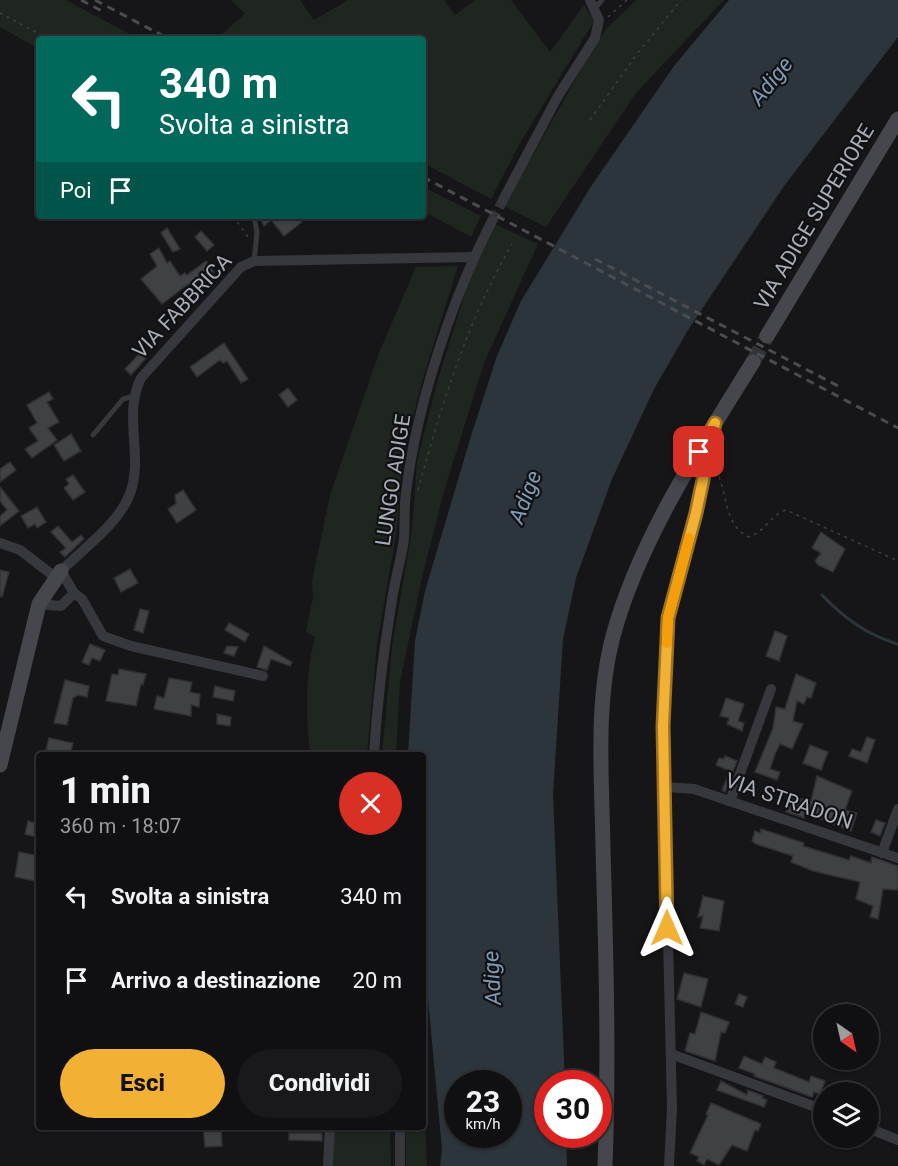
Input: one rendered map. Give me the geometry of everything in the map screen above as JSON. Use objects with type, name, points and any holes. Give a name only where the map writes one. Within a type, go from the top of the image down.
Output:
[{"type":"main road","name":"VIA ADIGE SUPERIORE","points":[[767,336],[898,119]]},
{"type":"main road","points":[[605,1166],[608,1052],[602,767],[607,669],[613,637],[631,584],[661,520],[715,423],[753,362]]},
{"type":"main road","points":[[0,765],[39,604],[58,574]]},
{"type":"street","points":[[503,200],[552,106],[595,38],[599,20],[596,3]]},
{"type":"street","name":"LUNGO ADIGE","points":[[374,752],[382,659],[404,540],[406,493],[412,461],[445,334],[473,257],[492,221]]},
{"type":"street","name":"VIA FABBRICA","points":[[58,574],[119,513],[129,496],[133,482],[131,413],[134,396],[148,369],[241,267],[254,261],[473,257]]},
{"type":"street","points":[[669,1166],[671,1054],[663,726],[668,618],[696,513],[715,423]]},
{"type":"street","points":[[0,543],[20,550],[58,574],[82,599],[103,636],[131,646],[263,676]]},
{"type":"street","points":[[39,604],[61,606],[74,593]]},
{"type":"street","points":[[730,801],[771,689]]},
{"type":"street","name":"VIA STRADON","points":[[666,787],[694,789],[898,858]]},
{"type":"street","points":[[882,853],[898,809]]},
{"type":"street","points":[[671,1054],[813,1106]]},
{"type":"street","points":[[328,1166],[330,1130]]},
{"type":"street","points":[[400,1130],[400,1166]]},
{"type":"street","points":[[879,1132],[898,1140]]},
{"type":"lane","points":[[254,261],[257,231],[255,219]]},
{"type":"lane","points":[[93,435],[123,399],[134,396]]},
{"type":"path","points":[[599,20],[610,16],[627,0]]},
{"type":"path","points":[[590,120],[637,54],[681,0]]},
{"type":"path","points":[[0,13],[43,36]]},
{"type":"path","points":[[235,219],[254,247]]},
{"type":"path","points":[[416,497],[434,433],[488,285],[512,243]]},
{"type":"path","points":[[707,457],[722,481],[732,521],[741,533],[749,537],[758,534],[776,513],[786,510],[898,561]]},
{"type":"shaded area","points":[[0,0],[66,0],[133,36],[36,36],[36,47],[0,27]]},
{"type":"shaded area","points":[[231,0],[300,0],[314,20],[348,0],[444,0],[455,15],[475,0],[511,0],[550,52],[584,5],[594,21],[520,143],[491,199],[426,165],[426,36],[219,36],[245,14]]},
{"type":"shaded area","points":[[636,0],[724,0],[636,93],[546,227],[504,206],[606,29]]},
{"type":"shaded area","points":[[426,188],[481,216],[471,237],[426,213]]},
{"type":"shaded area","points":[[495,224],[538,244],[484,363],[445,488],[422,577],[400,682],[396,752],[382,752],[392,646],[412,530],[417,462],[438,379],[475,261]]},
{"type":"shaded area","points":[[458,266],[424,375],[402,459],[397,529],[377,644],[367,752],[310,752],[307,695],[309,665],[315,637],[306,632],[313,596],[312,581],[330,495],[379,353],[416,267]]},
{"type":"shaded area","points":[[335,1130],[390,1130],[391,1166],[332,1166]]},
{"type":"shaded area","points":[[406,1130],[425,1130],[427,1166],[406,1166]]},
{"type":"water","name":"Adige","points":[[729,0],[898,0],[898,37],[784,186],[688,330],[654,389],[612,479],[576,578],[563,639],[553,794],[564,1070],[534,1070],[534,1148],[566,1148],[567,1166],[440,1166],[442,1149],[426,977],[426,752],[408,752],[415,641],[425,591],[471,436],[497,356],[521,301],[590,188],[674,66]]},
{"type":"building","points":[[260,219],[300,219],[302,222],[284,236],[271,220],[264,226]]},
{"type":"building","points":[[167,228],[180,249],[173,252],[161,233]]},
{"type":"building","points":[[201,231],[214,245],[207,251],[195,237]]},
{"type":"building","points":[[159,248],[167,263],[170,261],[180,276],[185,273],[187,275],[206,261],[214,272],[200,281],[187,285],[162,304],[141,279],[157,266],[150,254]]},
{"type":"building","points":[[224,343],[248,379],[241,383],[227,361],[223,363],[220,360],[197,377],[190,367]]},
{"type":"building","points":[[140,353],[146,358],[131,375],[125,369]]},
{"type":"building","points":[[288,388],[297,400],[288,407],[279,395]]},
{"type":"building","points":[[49,392],[53,399],[47,402],[59,422],[48,428],[57,440],[32,458],[25,449],[38,441],[29,428],[37,423],[27,405]]},
{"type":"building","points":[[71,434],[81,451],[64,461],[54,445]]},
{"type":"building","points":[[10,462],[16,470],[0,482],[0,469]]},
{"type":"building","points":[[73,475],[85,492],[73,500],[64,488],[69,484],[66,479]]},
{"type":"building","points":[[0,487],[19,511],[0,526],[0,516],[7,510],[0,501]]},
{"type":"building","points":[[183,490],[196,510],[177,523],[168,509],[176,504],[175,495]]},
{"type":"building","points":[[37,507],[46,522],[37,528],[35,524],[28,528],[21,516]]},
{"type":"building","points":[[58,526],[72,542],[81,535],[84,539],[65,557],[60,552],[66,548],[51,532]]},
{"type":"building","points":[[821,532],[845,549],[833,572],[818,565],[815,561],[821,553],[812,548]]},
{"type":"building","points":[[130,569],[138,583],[121,592],[114,578]]},
{"type":"building","points":[[0,570],[9,572],[2,597],[0,596]]},
{"type":"building","points":[[140,609],[149,611],[143,633],[134,630]]},
{"type":"building","points":[[229,623],[249,634],[245,642],[225,630]]},
{"type":"building","points":[[775,631],[787,636],[779,661],[766,656]]},
{"type":"building","points":[[90,644],[105,650],[100,661],[92,658],[89,665],[82,662]]},
{"type":"building","points":[[227,646],[238,647],[234,656],[224,653]]},
{"type":"building","points":[[264,646],[292,662],[290,666],[271,659],[267,670],[257,667]]},
{"type":"building","points":[[119,669],[146,674],[136,706],[106,701],[112,674],[118,675]]},
{"type":"building","points":[[796,674],[816,683],[811,698],[807,697],[804,704],[797,701],[793,721],[803,724],[792,749],[780,744],[775,754],[770,769],[780,772],[777,780],[755,772],[773,728],[776,707],[785,709]]},
{"type":"building","points":[[169,678],[192,682],[190,692],[200,694],[199,707],[191,705],[191,716],[154,709],[157,696],[164,698]]},
{"type":"building","points":[[65,680],[89,686],[87,697],[78,695],[73,698],[67,725],[54,723]]},
{"type":"building","points":[[215,686],[235,691],[233,701],[213,697]]},
{"type":"building","points":[[726,698],[744,704],[738,721],[744,723],[742,731],[727,724],[729,718],[720,716]]},
{"type":"building","points":[[217,714],[231,717],[230,726],[217,724]]},
{"type":"building","points":[[867,737],[875,740],[867,763],[849,756],[852,749],[861,752]]},
{"type":"building","points":[[49,738],[73,743],[71,752],[46,750]]},
{"type":"building","points":[[810,745],[828,752],[821,770],[803,763]]},
{"type":"building","points":[[725,756],[737,761],[725,792],[722,790],[730,771],[716,765],[719,758],[724,759]]},
{"type":"building","points":[[817,776],[852,791],[845,810],[857,813],[851,831],[805,813],[804,818],[786,812],[791,796],[811,801]]},
{"type":"building","points":[[876,820],[885,823],[880,836],[871,832]]},
{"type":"building","points":[[28,821],[36,823],[36,837],[25,834]]},
{"type":"building","points":[[761,829],[804,843],[803,846],[849,860],[851,856],[871,863],[872,857],[898,866],[898,890],[883,889],[878,919],[870,917],[873,906],[856,899],[860,882],[813,871],[791,862],[793,856],[756,844],[752,841],[755,831],[760,833]]},
{"type":"building","points":[[19,852],[36,855],[36,881],[15,877]]},
{"type":"building","points":[[703,896],[724,901],[719,931],[700,928],[703,916],[698,917]]},
{"type":"building","points":[[684,973],[708,979],[701,1007],[677,999]]},
{"type":"building","points":[[739,994],[747,997],[743,1007],[735,1004]]},
{"type":"building","points":[[701,1012],[729,1022],[725,1033],[721,1032],[715,1061],[685,1051],[690,1033],[695,1034]]},
{"type":"building","points":[[744,1056],[762,1064],[765,1057],[776,1062],[774,1068],[809,1082],[811,1076],[825,1081],[813,1082],[812,1097],[754,1076],[755,1074],[739,1068]]},
{"type":"building","points":[[721,1081],[747,1095],[748,1090],[763,1096],[762,1098],[767,1100],[764,1107],[717,1090]]},
{"type":"building","points":[[711,1103],[761,1124],[758,1131],[755,1130],[747,1151],[732,1145],[719,1165],[707,1159],[704,1165],[697,1161],[699,1157],[690,1153],[708,1115],[706,1114]]},
{"type":"building","points":[[203,1130],[221,1130],[222,1146],[205,1147]]},
{"type":"building","points":[[289,1133],[322,1133],[322,1141],[289,1140]]},
{"type":"waterway","points":[[822,595],[857,625],[876,636],[898,644]]},
{"type":"tunnel","points":[[492,221],[503,200]]},
{"type":"tunnel","points":[[753,362],[767,336]]},
{"type":"railway","points":[[81,0],[102,11]]},
{"type":"railway","points":[[95,0],[163,36]]},
{"type":"railway","points":[[426,179],[898,428]]},
{"type":"railway","points":[[595,259],[840,387]]},
{"type":"slow traffic","points":[[667,643],[668,618],[689,538]]},
{"type":"route","points":[[667,928],[663,726],[668,618],[696,513],[715,423],[699,452]]}]
